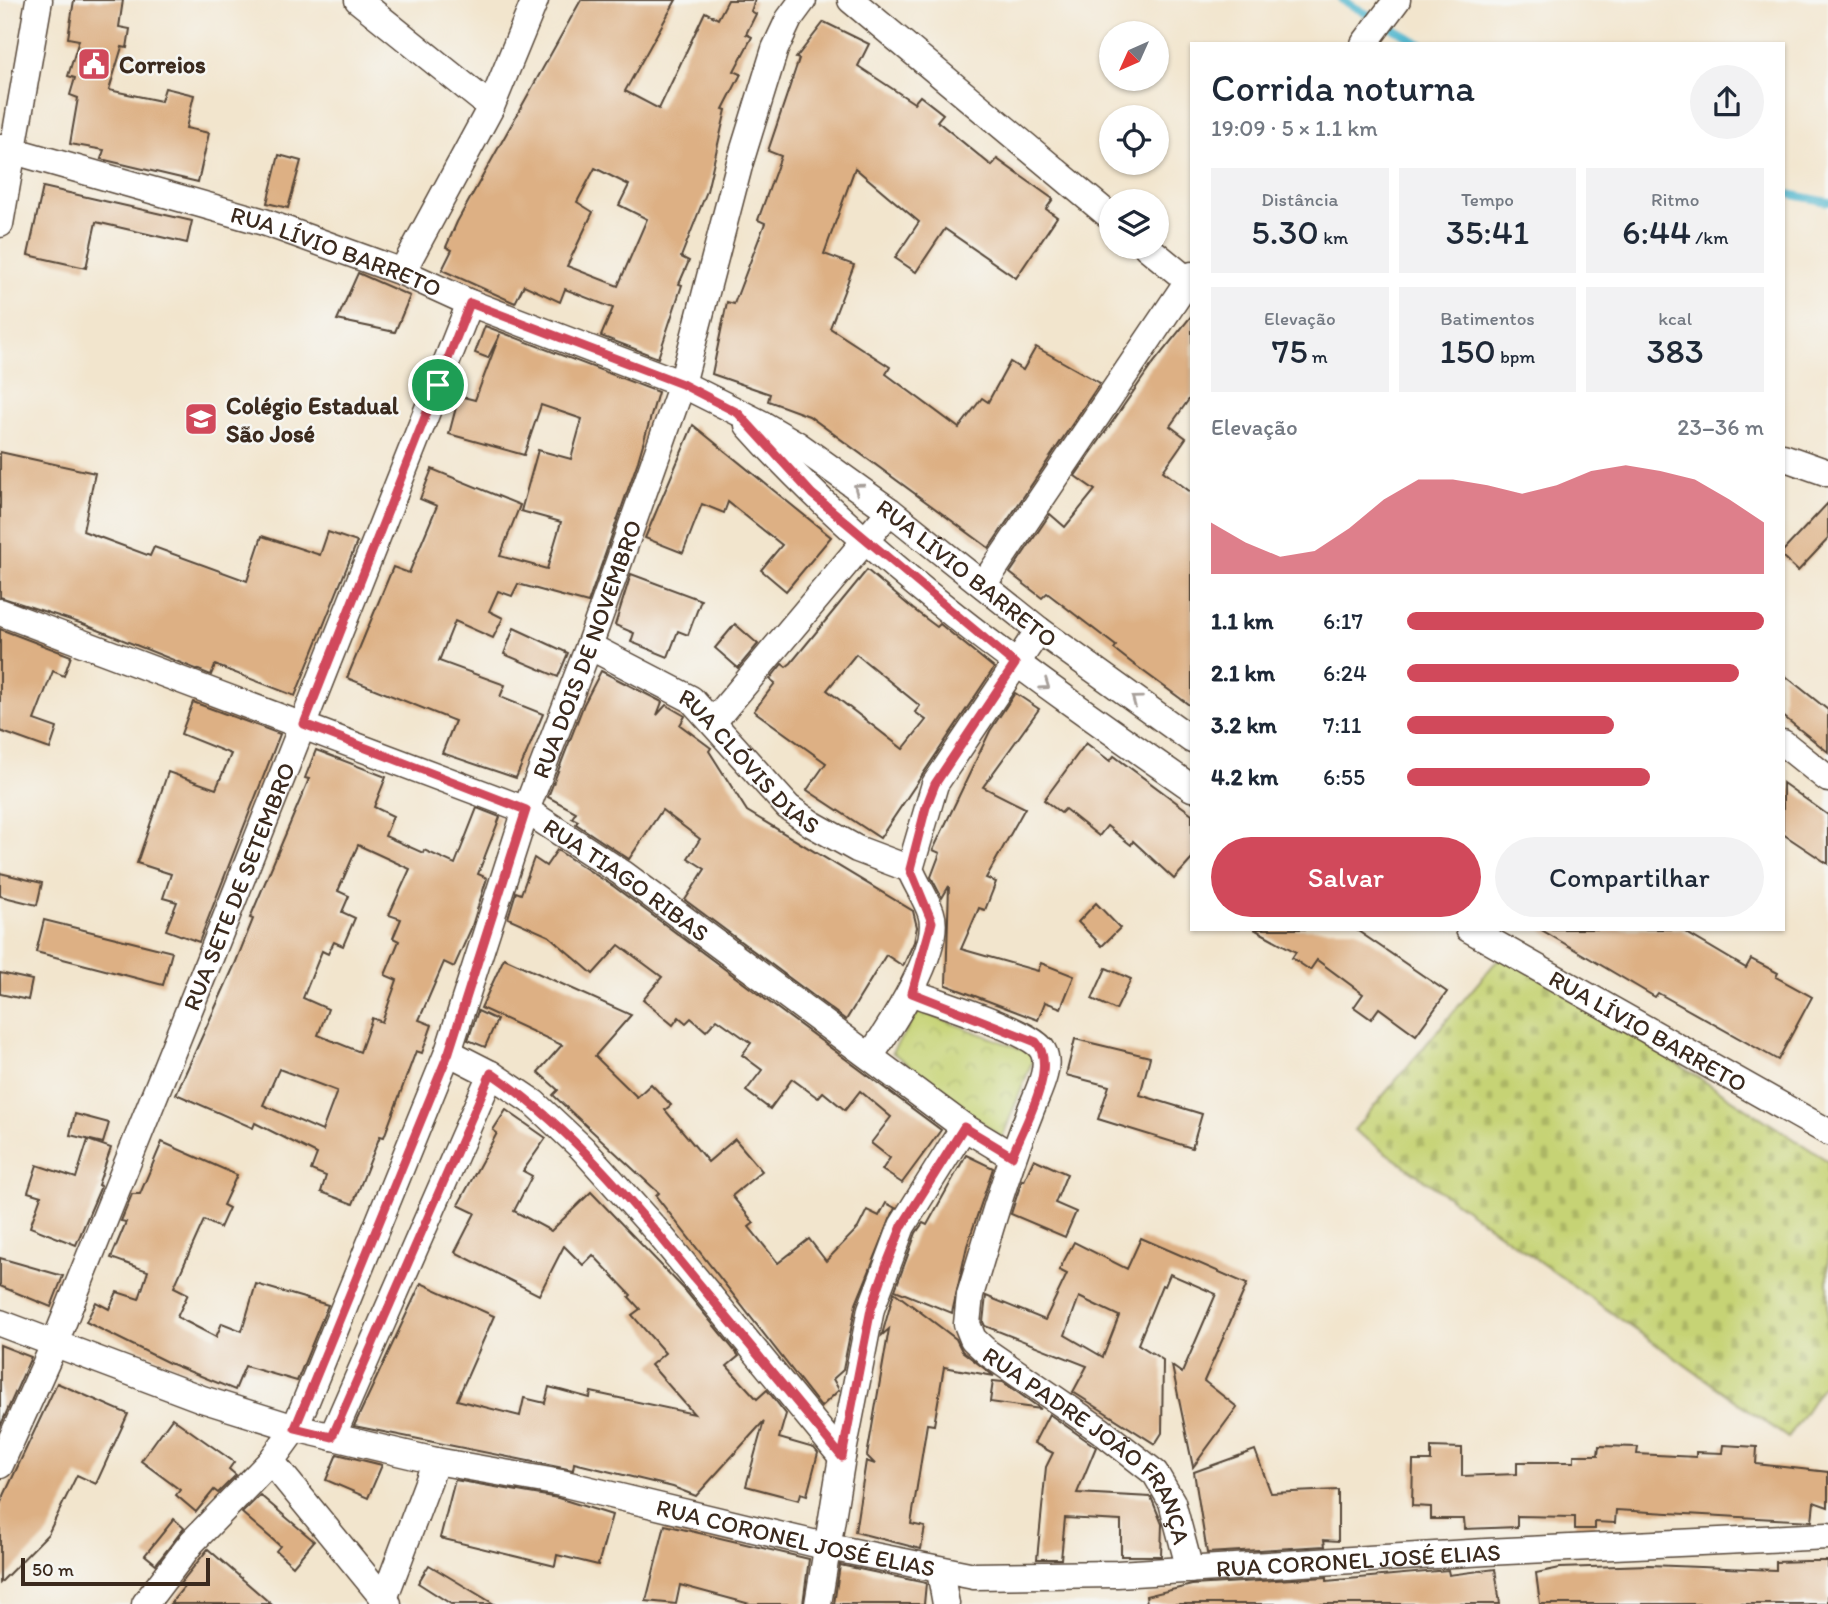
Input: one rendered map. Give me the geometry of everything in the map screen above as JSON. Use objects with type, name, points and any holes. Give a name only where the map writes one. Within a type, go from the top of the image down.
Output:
[{"type":"street","points":[[0,224],[6,150],[39,0]]},
{"type":"street","points":[[358,0],[491,107]]},
{"type":"street","points":[[401,272],[491,107],[535,0]]},
{"type":"street","name":"RUA DOIS DE NOVEMBRO","points":[[145,1604],[192,1542],[271,1461],[295,1428],[449,1052],[526,810],[589,646],[682,384],[740,162],[775,49],[789,19],[803,0]]},
{"type":"street","points":[[851,0],[1099,207]]},
{"type":"street","points":[[1366,42],[1397,0]]},
{"type":"street","name":"RUA LÍVIO BARRETO","points":[[6,150],[264,222],[401,272],[470,303],[682,384],[798,445],[890,511],[1039,630],[1190,739]]},
{"type":"street","points":[[983,586],[1190,280],[1163,259]]},
{"type":"street","name":"RUA SETE DE SETEMBRO","points":[[0,1465],[54,1345],[470,303]]},
{"type":"street","name":"RUA LÍVIO BARRETO","points":[[738,413],[812,494],[1015,664],[1190,787]]},
{"type":"street","points":[[1785,458],[1828,473]]},
{"type":"street","points":[[714,721],[890,511]]},
{"type":"street","name":"RUA TIAGO RIBAS","points":[[0,612],[304,724],[526,810],[622,873],[871,1055],[964,1127],[1012,1156]]},
{"type":"street","points":[[871,1055],[912,993],[932,922],[910,869],[935,784],[1039,630]]},
{"type":"street","name":"RUA CLÓVIS DIAS","points":[[589,646],[691,699],[714,721],[740,756],[788,807],[838,840],[910,869]]},
{"type":"street","points":[[1785,745],[1828,779]]},
{"type":"street","name":"RUA LÍVIO BARRETO","points":[[1472,931],[1828,1132]]},
{"type":"street","name":"RUA PADRE JOÃO FRANÇA","points":[[912,993],[1015,1031],[1036,1042],[1043,1049],[1044,1076],[1012,1156],[970,1295],[967,1316],[969,1332],[988,1353],[1100,1430],[1155,1473],[1172,1502],[1190,1570]]},
{"type":"street","points":[[449,1052],[491,1073],[534,1103],[582,1148],[654,1229],[842,1457]]},
{"type":"street","points":[[332,1437],[491,1073]]},
{"type":"street","points":[[818,1604],[830,1547],[842,1457],[871,1309],[902,1226],[964,1127]]},
{"type":"street","name":"RUA CORONEL JOSÉ ELIAS","points":[[0,1323],[202,1399],[295,1428],[436,1461],[561,1483],[940,1572],[1019,1578],[1828,1536]]},
{"type":"street","points":[[271,1461],[386,1602]]},
{"type":"street","points":[[386,1602],[436,1461]]},
{"type":"street","points":[[940,1572],[946,1604]]},
{"type":"green space","points":[[1504,952],[1828,1161],[1828,1378],[1788,1438],[1354,1130]]},
{"type":"green space","points":[[919,1011],[1035,1054],[1002,1138],[892,1052]]},
{"type":"building","points":[[74,0],[123,0],[119,27],[130,29],[127,48],[122,47],[109,90],[161,101],[165,88],[194,95],[186,128],[209,133],[198,182],[101,159],[104,150],[70,144],[78,98],[70,95],[75,78],[68,76],[79,40],[68,38]]},
{"type":"building","points":[[581,0],[676,0],[625,91],[659,109],[705,12],[718,19],[728,0],[755,0],[751,11],[756,14],[746,34],[752,37],[734,71],[741,74],[723,109],[726,110],[707,191],[681,257],[689,261],[679,284],[682,285],[658,358],[601,336],[613,308],[565,289],[560,302],[524,285],[515,303],[442,270],[452,250],[446,247],[457,222]],"holes":[[[595,168],[629,185],[619,205],[647,219],[618,286],[567,266],[593,212],[577,202]]]},
{"type":"building","points":[[824,22],[869,44],[858,66],[914,103],[920,96],[943,114],[937,121],[992,166],[997,159],[1053,199],[1046,209],[1057,217],[1016,278],[945,229],[916,272],[895,258],[919,222],[855,168],[824,254],[854,265],[830,328],[890,367],[886,374],[959,428],[982,398],[988,402],[1010,362],[1023,370],[1036,347],[1100,383],[989,548],[809,416],[768,401],[770,394],[712,374],[727,302],[734,304],[765,223],[758,220],[781,156],[768,151],[799,59],[796,58]]},
{"type":"building","points":[[279,155],[301,161],[288,208],[267,203]]},
{"type":"building","points":[[43,187],[192,221],[187,243],[96,222],[86,268],[28,255]]},
{"type":"building","points":[[358,273],[410,296],[395,332],[337,320]]},
{"type":"building","points":[[1190,317],[1190,398],[1170,426],[1186,438],[1163,471],[1190,491],[1190,706],[1114,649],[1116,646],[1047,593],[1042,598],[1010,573],[1050,514],[1065,527],[1095,490],[1075,476],[1151,366]]},
{"type":"building","points":[[485,326],[658,392],[638,461],[588,603],[518,584],[512,596],[498,591],[489,611],[503,618],[493,638],[455,621],[439,661],[505,685],[500,697],[543,714],[516,778],[442,753],[455,721],[347,678],[393,567],[409,573],[437,506],[420,499],[432,469],[520,505],[500,556],[547,569],[561,522],[521,511],[538,450],[571,459],[582,419],[541,405],[524,455],[449,434],[459,396],[475,400],[500,334],[488,358],[475,353]]},
{"type":"building","points":[[693,425],[831,537],[786,591],[761,570],[782,545],[728,502],[724,513],[702,504],[683,553],[645,538]]},
{"type":"building","points":[[0,452],[95,473],[83,531],[150,556],[154,547],[247,581],[262,536],[320,555],[328,532],[357,542],[295,696],[215,665],[211,675],[83,624],[0,597]]},
{"type":"building","points":[[1828,503],[1828,539],[1798,571],[1785,559],[1785,549]]},
{"type":"building","points":[[867,570],[913,609],[937,627],[940,624],[994,668],[880,838],[807,790],[826,763],[754,711],[775,683],[770,679],[782,664],[786,667]],"holes":[[[856,654],[920,706],[915,712],[926,720],[903,749],[827,690]]]},
{"type":"building","points":[[631,574],[701,600],[688,635],[678,631],[668,657],[631,642],[634,633],[615,625]]},
{"type":"building","points":[[735,624],[758,644],[738,668],[715,648]]},
{"type":"building","points":[[514,628],[568,653],[558,677],[504,654]]},
{"type":"building","points":[[0,629],[71,656],[64,676],[53,671],[34,720],[57,728],[50,749],[0,731]]},
{"type":"building","points":[[601,671],[662,702],[657,715],[666,705],[685,716],[680,725],[711,748],[709,751],[747,811],[913,911],[917,927],[914,942],[903,966],[886,955],[846,1020],[685,900],[705,869],[688,858],[700,839],[662,810],[629,859],[576,824],[578,821],[572,818],[576,812],[548,797],[584,704]]},
{"type":"building","points":[[1785,676],[1828,710],[1828,752],[1785,718]]},
{"type":"building","points":[[1015,693],[1039,709],[983,787],[1025,808],[986,878],[996,882],[985,910],[979,908],[961,949],[1038,971],[1041,963],[1074,976],[1061,1008],[1045,1002],[1038,1020],[946,985],[949,886],[942,898],[931,877],[940,853],[933,850],[990,731]]},
{"type":"building","points":[[193,702],[280,734],[199,942],[166,930],[177,902],[163,898],[171,874],[137,863],[168,772],[216,789],[231,754],[181,734]]},
{"type":"building","points":[[1086,743],[1110,761],[1114,756],[1190,813],[1190,861],[1174,879],[1133,841],[1131,845],[1107,826],[1099,836],[1065,809],[1061,813],[1044,800]]},
{"type":"building","points":[[316,750],[386,777],[374,807],[393,816],[385,836],[455,864],[477,808],[500,817],[478,874],[487,878],[471,929],[454,967],[444,962],[419,1020],[432,1025],[422,1053],[416,1051],[384,1137],[380,1136],[353,1204],[321,1192],[326,1176],[311,1170],[317,1154],[255,1123],[253,1128],[176,1094],[235,964],[253,919],[250,918],[309,779],[305,778]],"holes":[[[358,845],[410,869],[389,915],[401,919],[393,938],[399,941],[385,975],[397,980],[382,1022],[372,1018],[360,1052],[318,1035],[328,1009],[303,998],[322,951],[328,954],[334,942],[343,946],[355,918],[342,912],[349,896],[338,891]],[[279,1069],[337,1091],[322,1131],[263,1105]]]},
{"type":"building","points":[[1785,784],[1828,815],[1828,864],[1785,835]]},
{"type":"building","points":[[557,850],[613,886],[941,1130],[902,1183],[882,1170],[890,1158],[871,1143],[891,1117],[860,1091],[845,1110],[823,1092],[818,1098],[792,1079],[770,1109],[746,1091],[762,1070],[742,1055],[751,1043],[717,1019],[706,1031],[691,1018],[686,1023],[679,1017],[673,1025],[643,1000],[662,977],[619,945],[593,974],[549,936],[508,918],[516,892],[521,894],[534,858],[546,866]]},
{"type":"building","points":[[0,873],[42,883],[37,905],[0,896]]},
{"type":"building","points":[[1096,903],[1120,928],[1102,946],[1078,922]]},
{"type":"building","points":[[44,920],[172,952],[163,985],[36,952]]},
{"type":"building","points":[[1258,931],[1358,931],[1447,992],[1416,1035],[1379,1008],[1371,1019],[1354,1007],[1363,994],[1317,960],[1310,970],[1292,958],[1296,952]]},
{"type":"building","points":[[1543,931],[1683,931],[1746,968],[1751,959],[1778,973],[1776,977],[1812,997],[1778,1060],[1658,993],[1655,997]]},
{"type":"building","points":[[504,958],[631,1015],[595,1056],[637,1097],[651,1084],[671,1105],[665,1110],[708,1162],[735,1139],[762,1171],[732,1196],[754,1223],[749,1227],[778,1263],[809,1239],[826,1261],[858,1228],[867,1210],[879,1216],[886,1203],[895,1208],[856,1304],[843,1370],[833,1379],[839,1390],[821,1407],[656,1196],[659,1193],[553,1095],[558,1090],[538,1072],[562,1045],[481,1008]]},
{"type":"building","points":[[1106,968],[1131,979],[1116,1010],[1092,999]]},
{"type":"building","points":[[0,973],[32,980],[28,1000],[0,994]]},
{"type":"building","points":[[478,1011],[497,1020],[485,1047],[468,1040]]},
{"type":"building","points":[[1075,1039],[1150,1057],[1140,1095],[1202,1114],[1192,1148],[1098,1119],[1109,1086],[1066,1075]]},
{"type":"building","points":[[506,1110],[546,1138],[523,1171],[532,1176],[514,1211],[551,1231],[591,1192],[684,1289],[739,1356],[727,1366],[757,1399],[767,1390],[786,1414],[779,1438],[814,1448],[818,1453],[807,1495],[801,1493],[799,1500],[746,1486],[764,1421],[696,1496],[673,1487],[574,1463],[573,1470],[354,1426],[421,1283],[494,1316],[457,1400],[520,1416],[524,1398],[545,1403],[549,1387],[590,1398],[591,1392],[694,1414],[651,1365],[665,1353],[632,1315],[640,1309],[629,1297],[631,1295],[593,1255],[583,1265],[564,1246],[539,1295],[455,1252],[475,1213],[458,1205],[497,1133],[493,1130]]},
{"type":"building","points":[[75,1114],[109,1123],[103,1143],[70,1135]]},
{"type":"building","points":[[88,1140],[111,1148],[98,1185],[101,1186],[76,1245],[30,1227],[41,1196],[28,1192],[37,1165],[76,1178]]},
{"type":"building","points":[[162,1142],[237,1175],[223,1205],[229,1208],[220,1228],[204,1220],[174,1287],[188,1294],[177,1317],[216,1337],[222,1323],[242,1331],[256,1284],[328,1305],[297,1381],[245,1366],[235,1390],[169,1363],[86,1322],[96,1302],[109,1309],[117,1292],[139,1299],[148,1271],[111,1258],[126,1222],[121,1221],[132,1194],[140,1194]]},
{"type":"building","points":[[966,1155],[993,1168],[967,1246],[952,1313],[895,1290],[916,1233],[923,1223],[927,1225]]},
{"type":"building","points":[[1034,1159],[1067,1174],[1055,1203],[1076,1212],[1065,1237],[1011,1214],[1022,1180],[1024,1181]]},
{"type":"building","points":[[1141,1238],[1247,1284],[1204,1381],[1237,1407],[1193,1467],[1172,1366],[1182,1373],[1216,1294],[1170,1274],[1165,1286],[1162,1285],[1138,1344],[1163,1360],[1162,1433],[1155,1444],[1073,1392],[1087,1366],[985,1326],[983,1322],[986,1296],[1045,1320],[1067,1274],[1059,1270],[1074,1242],[1127,1269]],"holes":[[[1079,1297],[1119,1316],[1103,1357],[1065,1335]]]},
{"type":"building","points":[[0,1258],[63,1276],[51,1307],[0,1286]]},
{"type":"building","points":[[894,1292],[956,1339],[962,1351],[994,1376],[944,1367],[934,1425],[927,1424],[911,1524],[925,1527],[921,1549],[855,1532],[866,1461],[875,1464],[867,1456],[889,1329],[882,1335]]},
{"type":"building","points":[[0,1345],[31,1357],[0,1427]]},
{"type":"building","points":[[993,1381],[1003,1382],[1041,1409],[990,1402]]},
{"type":"building","points":[[57,1383],[128,1414],[96,1484],[77,1475],[48,1534],[0,1583],[0,1504]]},
{"type":"building","points":[[1049,1414],[1096,1447],[1077,1493],[1151,1497],[1162,1524],[1161,1556],[1121,1556],[1121,1521],[1065,1518],[1061,1559],[1037,1559],[1046,1467],[1053,1453],[1034,1443]]},
{"type":"building","points":[[172,1418],[234,1462],[229,1469],[236,1475],[218,1493],[214,1490],[196,1512],[176,1495],[180,1490],[141,1461]]},
{"type":"building","points":[[1723,1445],[1757,1447],[1756,1464],[1828,1472],[1828,1507],[1814,1502],[1812,1521],[1616,1510],[1615,1523],[1595,1522],[1595,1529],[1575,1529],[1575,1517],[1517,1516],[1517,1527],[1465,1529],[1464,1519],[1431,1519],[1431,1507],[1412,1506],[1413,1461],[1431,1461],[1431,1447],[1462,1448],[1462,1476],[1517,1474],[1517,1462],[1574,1462],[1574,1455],[1598,1455],[1599,1446],[1638,1447],[1637,1454],[1696,1457],[1696,1452],[1722,1453]]},
{"type":"building","points":[[1255,1450],[1271,1493],[1338,1490],[1338,1541],[1324,1540],[1325,1546],[1207,1553],[1194,1472]]},
{"type":"building","points":[[337,1454],[382,1465],[368,1498],[326,1480]]},
{"type":"building","points":[[455,1480],[558,1498],[612,1515],[598,1565],[557,1555],[555,1566],[440,1538]]},
{"type":"building","points":[[260,1495],[314,1541],[293,1566],[276,1551],[280,1546],[242,1513]]},
{"type":"building","points":[[174,1519],[184,1528],[156,1564],[145,1555]]},
{"type":"building","points":[[665,1525],[809,1559],[803,1604],[750,1604],[680,1585],[676,1604],[646,1601]]},
{"type":"building","points":[[208,1549],[271,1604],[170,1604],[184,1587],[180,1584]]},
{"type":"building","points":[[1828,1561],[1828,1604],[1540,1604],[1536,1573],[1560,1568],[1649,1565],[1776,1570],[1776,1562]]},
{"type":"building","points":[[429,1565],[494,1604],[451,1604],[418,1583]]},
{"type":"building","points":[[840,1565],[926,1583],[924,1604],[834,1604]]},
{"type":"building","points":[[1495,1569],[1500,1604],[1147,1604],[1146,1596],[1192,1585],[1327,1577],[1327,1581],[1448,1570],[1449,1575]]},
{"type":"waterway","points":[[1342,0],[1417,42]]},
{"type":"waterway","points":[[1785,193],[1828,202]]},
{"type":"place","name":"Correios","points":[[94,64]]},
{"type":"place","name":"Colégio Estadual São José","points":[[201,419]]},
{"type":"route","points":[[470,303],[682,384],[738,413],[812,494],[1015,664],[935,784],[926,807],[910,869],[931,913],[932,922],[912,993],[1015,1031],[1036,1042],[1043,1049],[1046,1058],[1044,1076],[1012,1156],[964,1127],[902,1226],[871,1309],[842,1457],[654,1229],[582,1148],[534,1103],[491,1073],[332,1437],[295,1428],[449,1052],[526,810],[304,724],[438,385],[470,303]]}]
